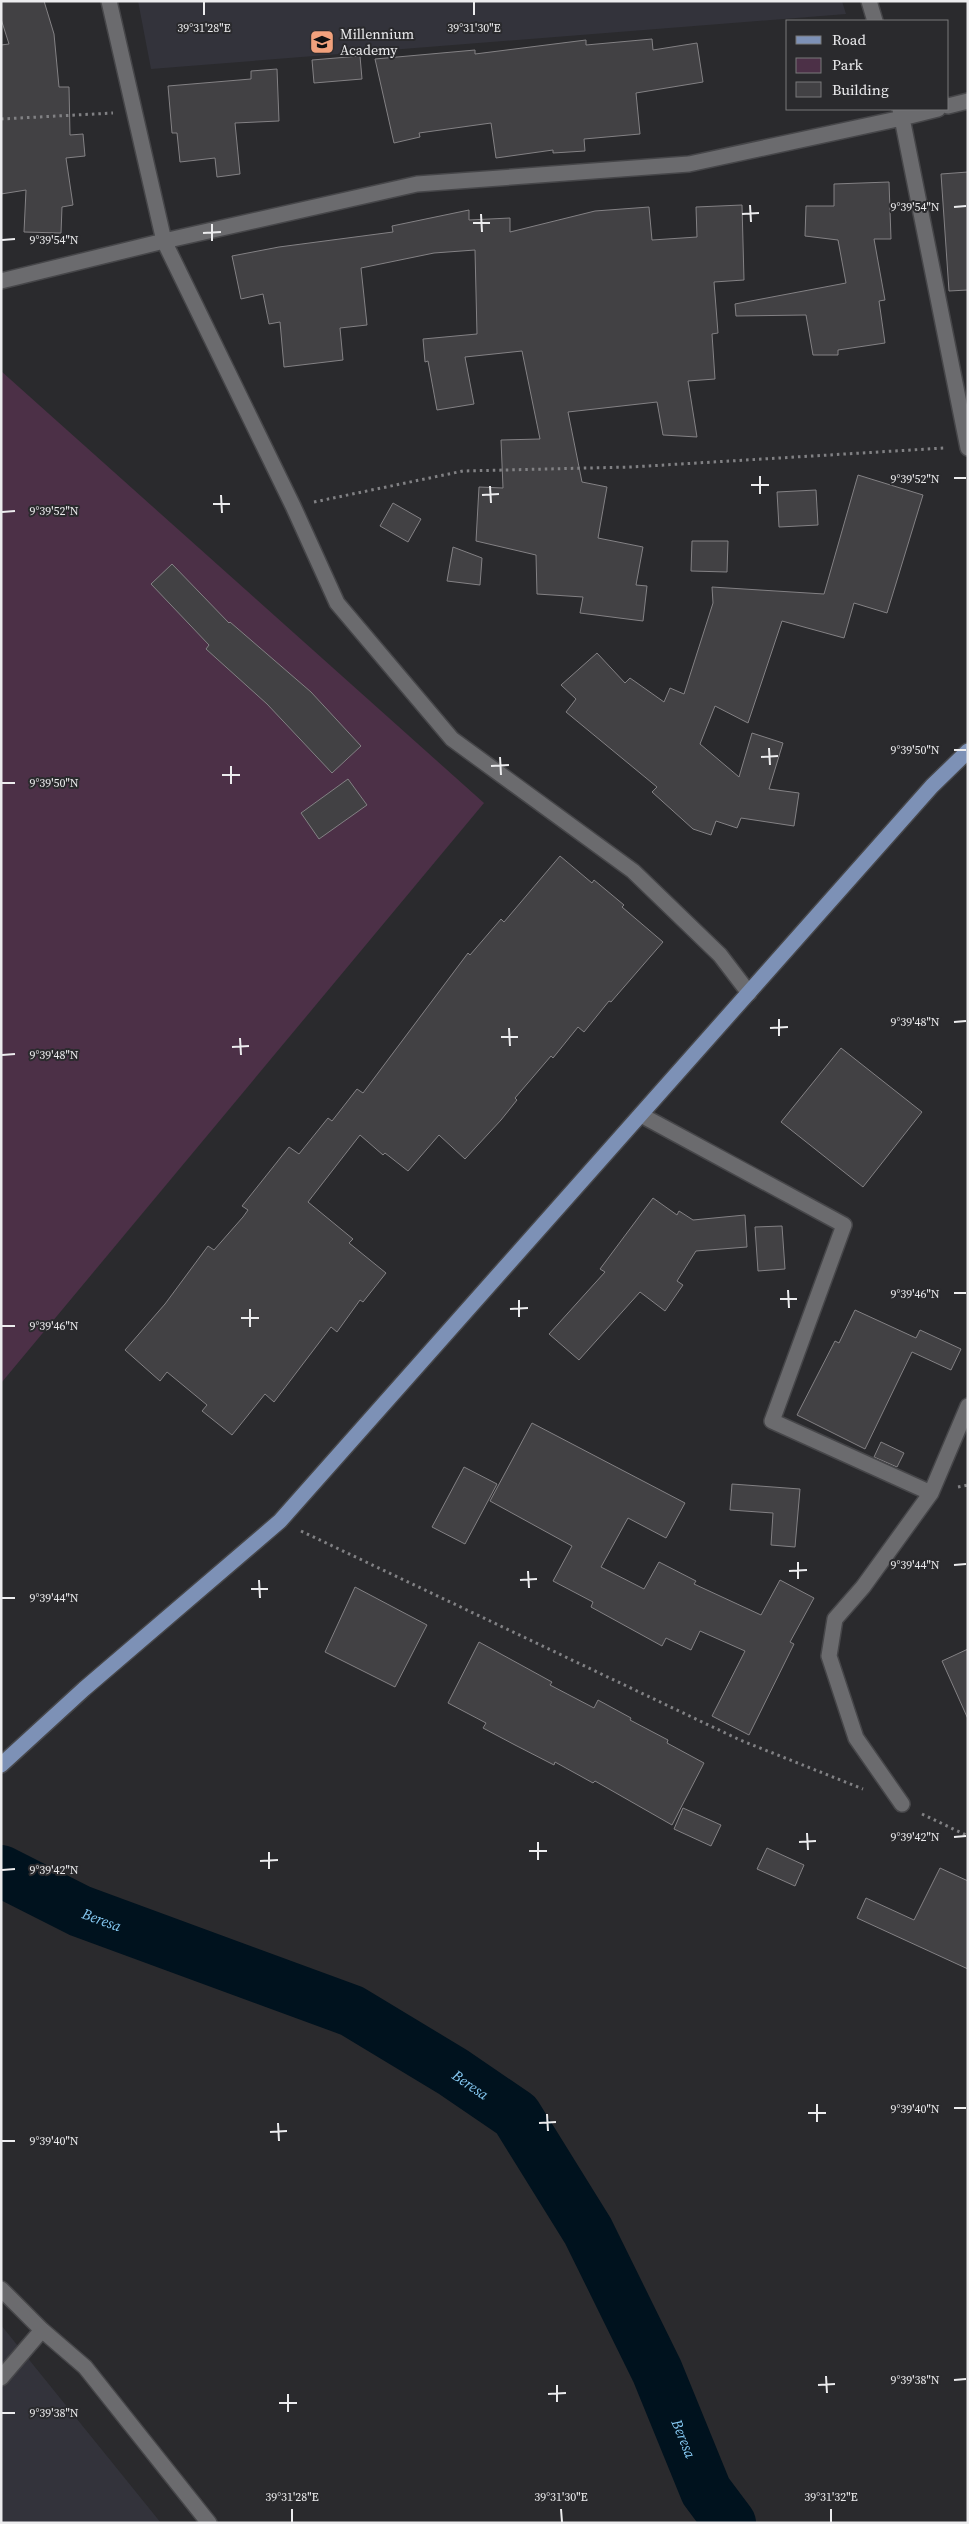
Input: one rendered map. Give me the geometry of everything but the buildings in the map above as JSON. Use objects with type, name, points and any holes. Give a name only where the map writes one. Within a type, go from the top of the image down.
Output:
[{"type":"main road","points":[[1,1765],[84,1689],[280,1521],[932,786],[968,751]]},
{"type":"street","points":[[109,1],[164,241],[293,506],[337,603],[452,738],[633,871],[720,955],[749,993]]},
{"type":"street","points":[[869,1],[875,20]]},
{"type":"street","points":[[949,106],[968,101]]},
{"type":"street","points":[[1,281],[164,241],[417,184],[689,164],[901,113],[929,110]]},
{"type":"street","points":[[901,113],[968,447]]},
{"type":"street","points":[[641,1115],[844,1225],[772,1421],[931,1494]]},
{"type":"street","points":[[902,1804],[856,1738],[829,1656],[835,1619],[863,1587],[931,1494],[968,1406]]},
{"type":"street","points":[[1,2289],[42,2330],[85,2368],[209,2523]]},
{"type":"street","points":[[1,2378],[42,2330]]},
{"type":"path","points":[[1,119],[135,112]]},
{"type":"path","points":[[293,506],[463,471],[631,467],[968,447]]},
{"type":"path","points":[[280,1521],[740,1740],[866,1790]]},
{"type":"path","points":[[902,1804],[968,1836]]},
{"type":"shaded area","name":"Millennium Academy","points":[[138,1],[842,1],[846,14],[151,69]]},
{"type":"shaded area","points":[[1,2325],[161,2523],[1,2523]]},
{"type":"green space","points":[[1,371],[484,803],[2,1382],[1,1381]]},
{"type":"waterway","name":"Beresa","points":[[1,1871],[80,1911],[352,2011],[453,2072],[516,2115],[588,2231],[657,2371],[706,2491],[730,2523]]},
{"type":"place","name":"Millennium Academy","points":[[322,42]]}]
